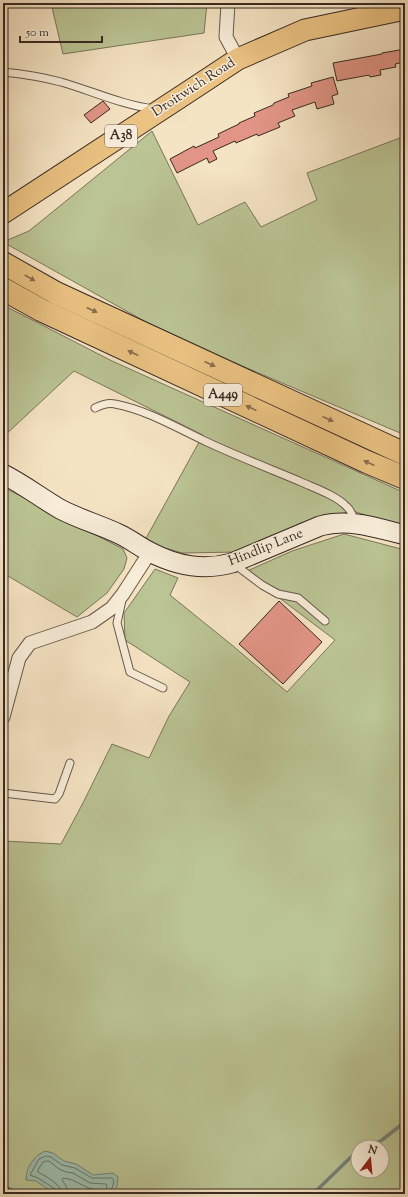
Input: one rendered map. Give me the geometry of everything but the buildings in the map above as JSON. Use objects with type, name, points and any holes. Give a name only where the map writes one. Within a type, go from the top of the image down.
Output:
[{"type":"highway","name":"A449","points":[[3,263],[56,293],[405,454]]},
{"type":"highway","name":"A449","points":[[3,289],[41,310],[367,462],[405,478]]},
{"type":"main road","name":"Droitwich Road","points":[[3,213],[238,59],[305,30],[405,9]]},
{"type":"street","points":[[228,3],[226,37],[238,59]]},
{"type":"street","name":"Hindlip Lane","points":[[3,474],[17,481],[62,510],[105,527],[167,560],[193,567],[207,568],[232,563],[328,524],[343,522],[355,523],[405,535]]},
{"type":"street","points":[[3,717],[19,658],[30,643],[92,622],[112,608],[123,594],[150,552]]},
{"type":"lane","points":[[3,72],[25,74],[62,82],[139,107],[161,110]]},
{"type":"lane","points":[[94,408],[102,404],[113,403],[135,409],[207,442],[315,488],[334,497],[348,507],[355,523]]},
{"type":"lane","points":[[232,563],[262,585],[278,594],[298,598],[324,621]]},
{"type":"lane","points":[[123,594],[118,623],[130,672],[163,688]]},
{"type":"lane","points":[[3,793],[54,799],[59,794],[70,763]]},
{"type":"green space","points":[[51,3],[207,3],[204,33],[63,54]]},
{"type":"green space","points":[[152,131],[198,225],[245,202],[261,227],[317,200],[307,173],[405,136],[405,405],[403,410],[405,411],[405,435],[171,336],[3,242],[29,231]]},
{"type":"green space","points":[[3,305],[112,361],[405,493],[405,528],[353,511],[301,523],[238,552],[182,553],[144,542],[203,435],[74,371],[3,437]]},
{"type":"green space","points":[[3,487],[123,549],[127,558],[124,569],[107,593],[77,617],[3,573]]},
{"type":"green space","points":[[344,534],[405,550],[405,1194],[3,1194],[3,841],[61,844],[112,744],[149,758],[169,716],[190,682],[125,640],[124,613],[155,569],[178,578],[170,595],[287,692],[335,640],[245,572],[292,551]]},
{"type":"water","points":[[45,1151],[53,1153],[64,1161],[76,1164],[93,1175],[113,1173],[118,1177],[117,1186],[113,1194],[55,1194],[36,1181],[26,1180],[27,1171],[31,1162]]},
{"type":"waterway","points":[[383,1139],[405,1122]]},
{"type":"waterway","points":[[313,1194],[350,1158]]},
{"type":"waterway","points":[[3,1186],[18,1194]]}]
